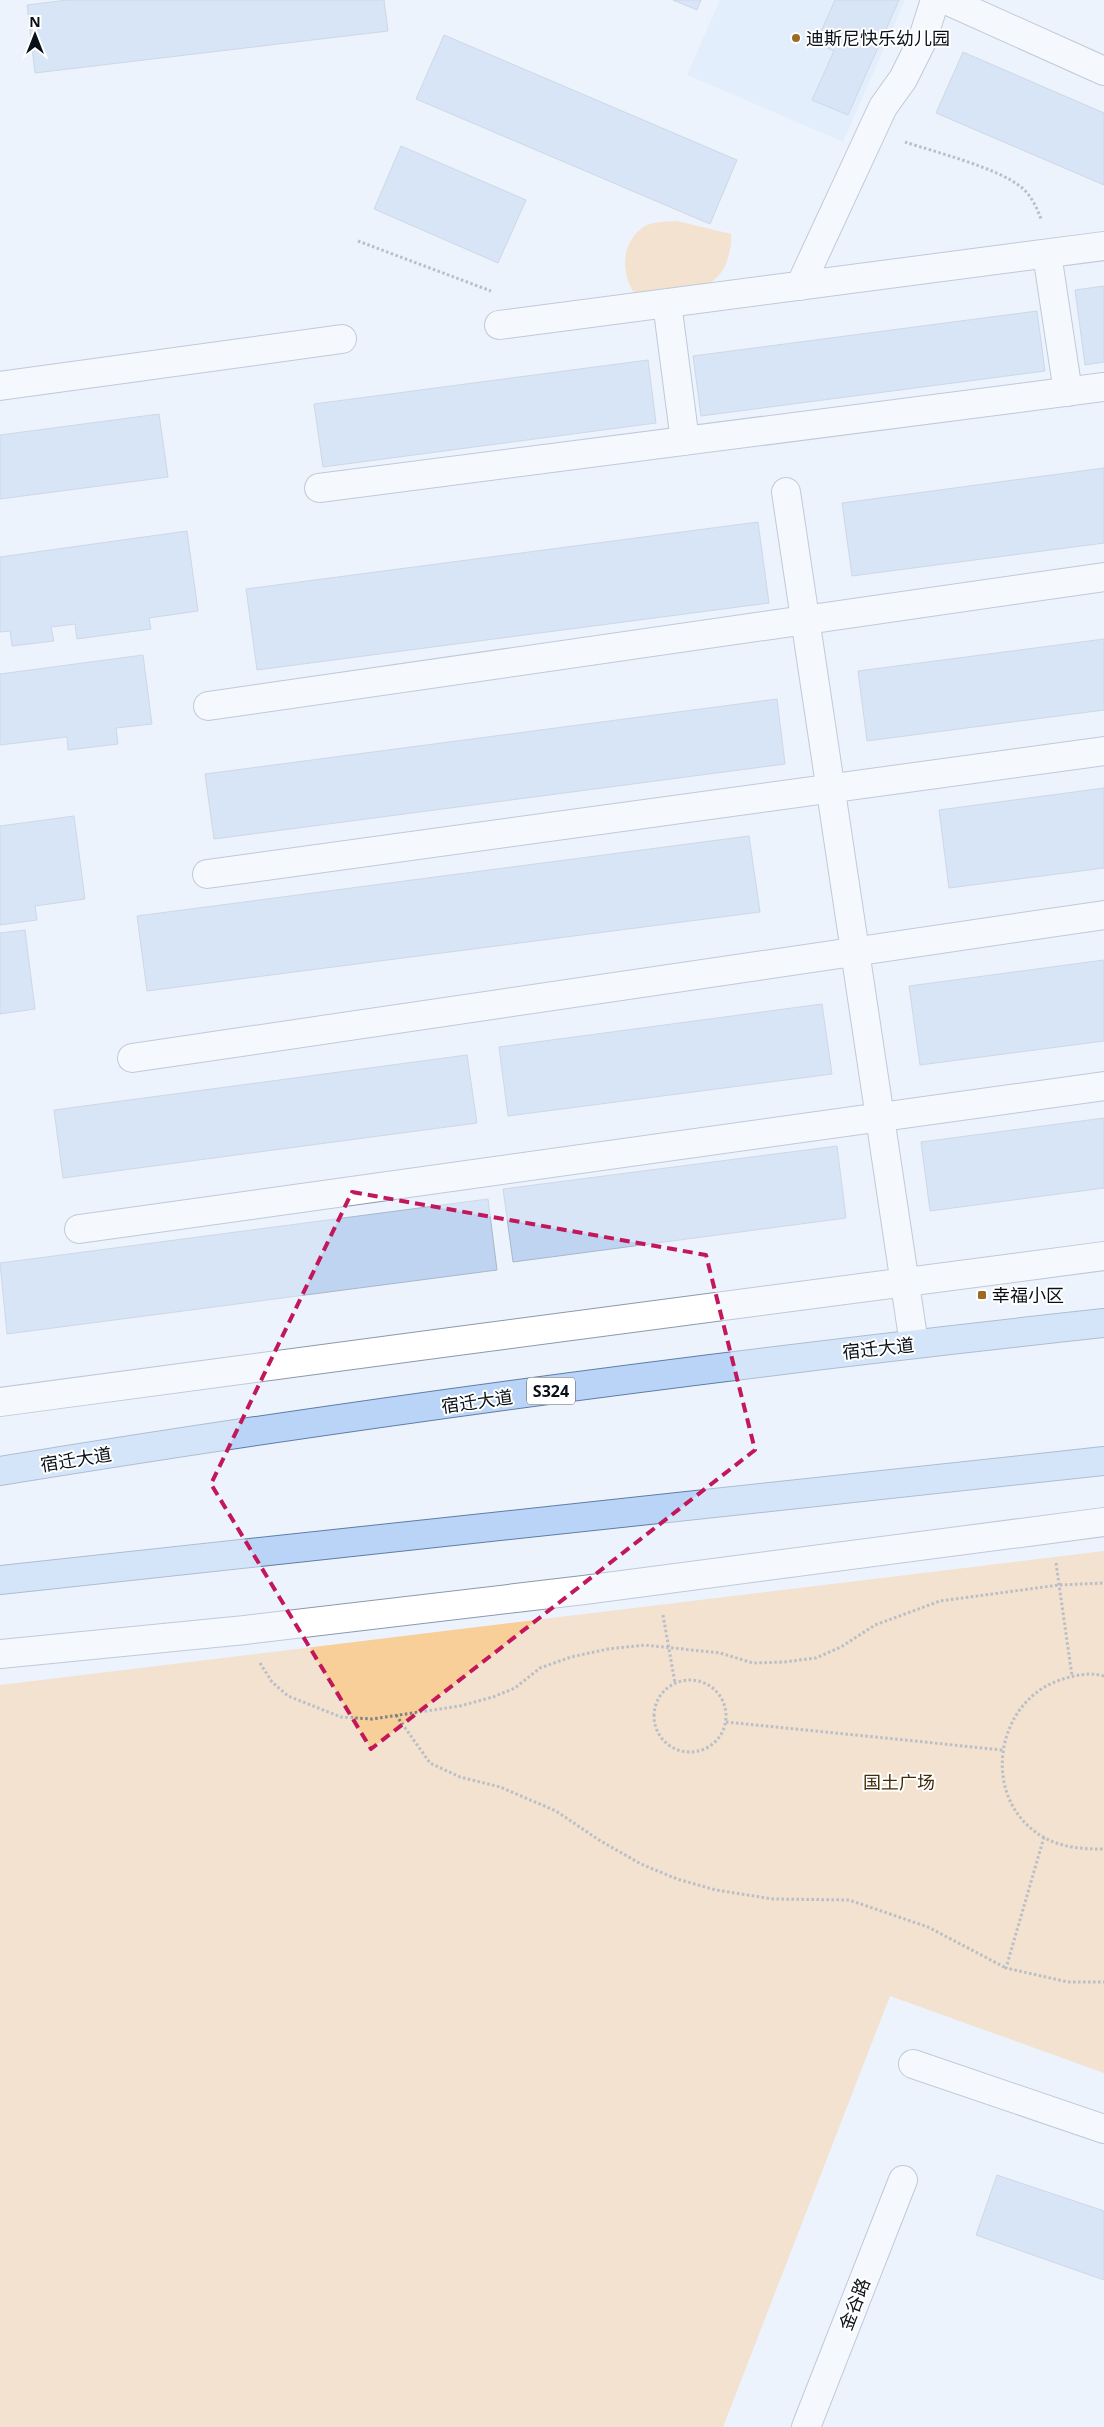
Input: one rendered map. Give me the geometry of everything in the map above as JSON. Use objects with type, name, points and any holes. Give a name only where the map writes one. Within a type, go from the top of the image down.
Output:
[{"type":"main road","name":"宿迁大道","points":[[0,1471],[196,1439],[914,1344],[1104,1322]]},
{"type":"main road","points":[[0,1580],[1104,1461]]},
{"type":"street","points":[[800,286],[871,130],[883,107],[903,79],[922,42],[935,0]]},
{"type":"street","points":[[946,0],[1104,72]]},
{"type":"street","points":[[499,325],[1104,246]]},
{"type":"street","points":[[1047,254],[1068,392]]},
{"type":"street","points":[[667,303],[684,441]]},
{"type":"street","points":[[0,386],[342,339]]},
{"type":"street","points":[[319,488],[1104,387]]},
{"type":"street","points":[[786,492],[914,1344]]},
{"type":"street","points":[[208,706],[1104,577]]},
{"type":"street","points":[[207,874],[1104,751]]},
{"type":"street","points":[[132,1058],[1104,915]]},
{"type":"street","points":[[79,1229],[1104,1086]]},
{"type":"street","points":[[0,1402],[1104,1256]]},
{"type":"street","points":[[0,1654],[245,1630],[657,1581],[1104,1522]]},
{"type":"street","points":[[913,2064],[1104,2129]]},
{"type":"street","name":"金谷路","points":[[806,2427],[903,2180]]},
{"type":"path","points":[[871,130],[1003,176],[1022,187],[1036,205],[1042,223],[1047,254]]},
{"type":"path","points":[[358,241],[504,296],[535,320]]},
{"type":"path","points":[[1051,1529],[1072,1676]]},
{"type":"path","points":[[657,1581],[675,1683]]},
{"type":"path","points":[[245,1630],[260,1664],[272,1682],[288,1696],[341,1717],[372,1719],[460,1706],[494,1697],[515,1688],[540,1668],[571,1656],[608,1649],[645,1645],[720,1653],[753,1663],[816,1658],[841,1647],[875,1625],[940,1601],[1059,1585],[1104,1583]]},
{"type":"path","points":[[1104,1676],[1079,1674],[1072,1676],[1050,1683],[1025,1701],[1008,1727],[1001,1760],[1005,1790],[1020,1817],[1044,1838],[1072,1849],[1104,1849]]},
{"type":"path","points":[[683,1680],[696,1680],[713,1688],[722,1697],[726,1709],[726,1722],[722,1734],[714,1744],[702,1751],[678,1751],[663,1741],[656,1730],[655,1705],[662,1693],[675,1683],[683,1680]]},
{"type":"path","points":[[396,1715],[430,1763],[460,1777],[500,1787],[556,1811],[598,1840],[641,1864],[677,1879],[716,1890],[773,1899],[849,1900],[928,1927],[1006,1968],[1068,1982],[1104,1982]]},
{"type":"path","points":[[726,1722],[1003,1750]]},
{"type":"path","points":[[1006,1968],[1044,1838]]},
{"type":"highlighted area","points":[[352,1192],[706,1255],[755,1450],[371,1749],[211,1484]]},
{"type":"shaded area","name":"迪斯尼快乐幼儿园","points":[[720,0],[905,0],[843,142],[687,75]]},
{"type":"green space","points":[[677,221],[731,234],[729,254],[721,273],[712,282],[701,288],[675,293],[636,296],[631,288],[626,270],[626,251],[630,243],[642,228],[650,224]]},
{"type":"green space","name":"国土广场","points":[[1104,1551],[1104,2073],[890,1996],[723,2427],[0,2427],[0,1685]]},
{"type":"building","points":[[67,0],[384,0],[388,31],[35,73],[27,5]]},
{"type":"building","points":[[673,0],[701,0],[697,10]]},
{"type":"building","points":[[835,0],[899,0],[848,115],[812,100],[834,51],[816,43]]},
{"type":"building","points":[[444,35],[737,160],[710,224],[416,99]]},
{"type":"building","points":[[963,52],[1104,113],[1104,185],[936,113]]},
{"type":"building","points":[[401,146],[526,200],[498,263],[374,209]]},
{"type":"building","points":[[1104,286],[1104,362],[1085,365],[1075,290]]},
{"type":"building","points":[[1037,311],[1045,371],[701,416],[693,356]]},
{"type":"building","points":[[648,360],[656,423],[323,467],[314,404]]},
{"type":"building","points":[[159,414],[168,477],[0,499],[0,435]]},
{"type":"building","points":[[1104,468],[1104,543],[852,576],[842,503]]},
{"type":"building","points":[[758,522],[769,603],[257,670],[246,589]]},
{"type":"building","points":[[187,531],[198,611],[149,618],[151,629],[77,639],[75,624],[51,627],[54,641],[12,646],[10,631],[0,632],[0,557]]},
{"type":"building","points":[[1104,639],[1104,710],[867,741],[858,671]]},
{"type":"building","points":[[143,655],[152,724],[116,728],[118,744],[68,750],[67,737],[0,745],[0,674]]},
{"type":"building","points":[[777,699],[785,764],[214,839],[205,774]]},
{"type":"building","points":[[1104,788],[1104,868],[949,888],[939,810]]},
{"type":"building","points":[[74,816],[85,899],[35,906],[37,920],[0,925],[0,826]]},
{"type":"building","points":[[749,836],[760,912],[147,991],[137,916]]},
{"type":"building","points":[[25,930],[35,1009],[0,1014],[0,933]]},
{"type":"building","points":[[1104,960],[1104,1041],[920,1065],[909,986]]},
{"type":"building","points":[[822,1004],[832,1074],[508,1116],[499,1047]]},
{"type":"building","points":[[467,1055],[477,1123],[63,1178],[54,1110]]},
{"type":"building","points":[[1104,1118],[1104,1188],[930,1211],[921,1142]]},
{"type":"building","points":[[837,1146],[846,1218],[513,1262],[503,1189]]},
{"type":"building","points":[[488,1199],[497,1270],[7,1334],[0,1263]]},
{"type":"building","points":[[997,2175],[1104,2211],[1104,2280],[976,2235]]},
{"type":"place","name":"迪斯尼快乐幼儿园","points":[[796,38]]},
{"type":"place","name":"幸福小区","points":[[982,1295]]}]
